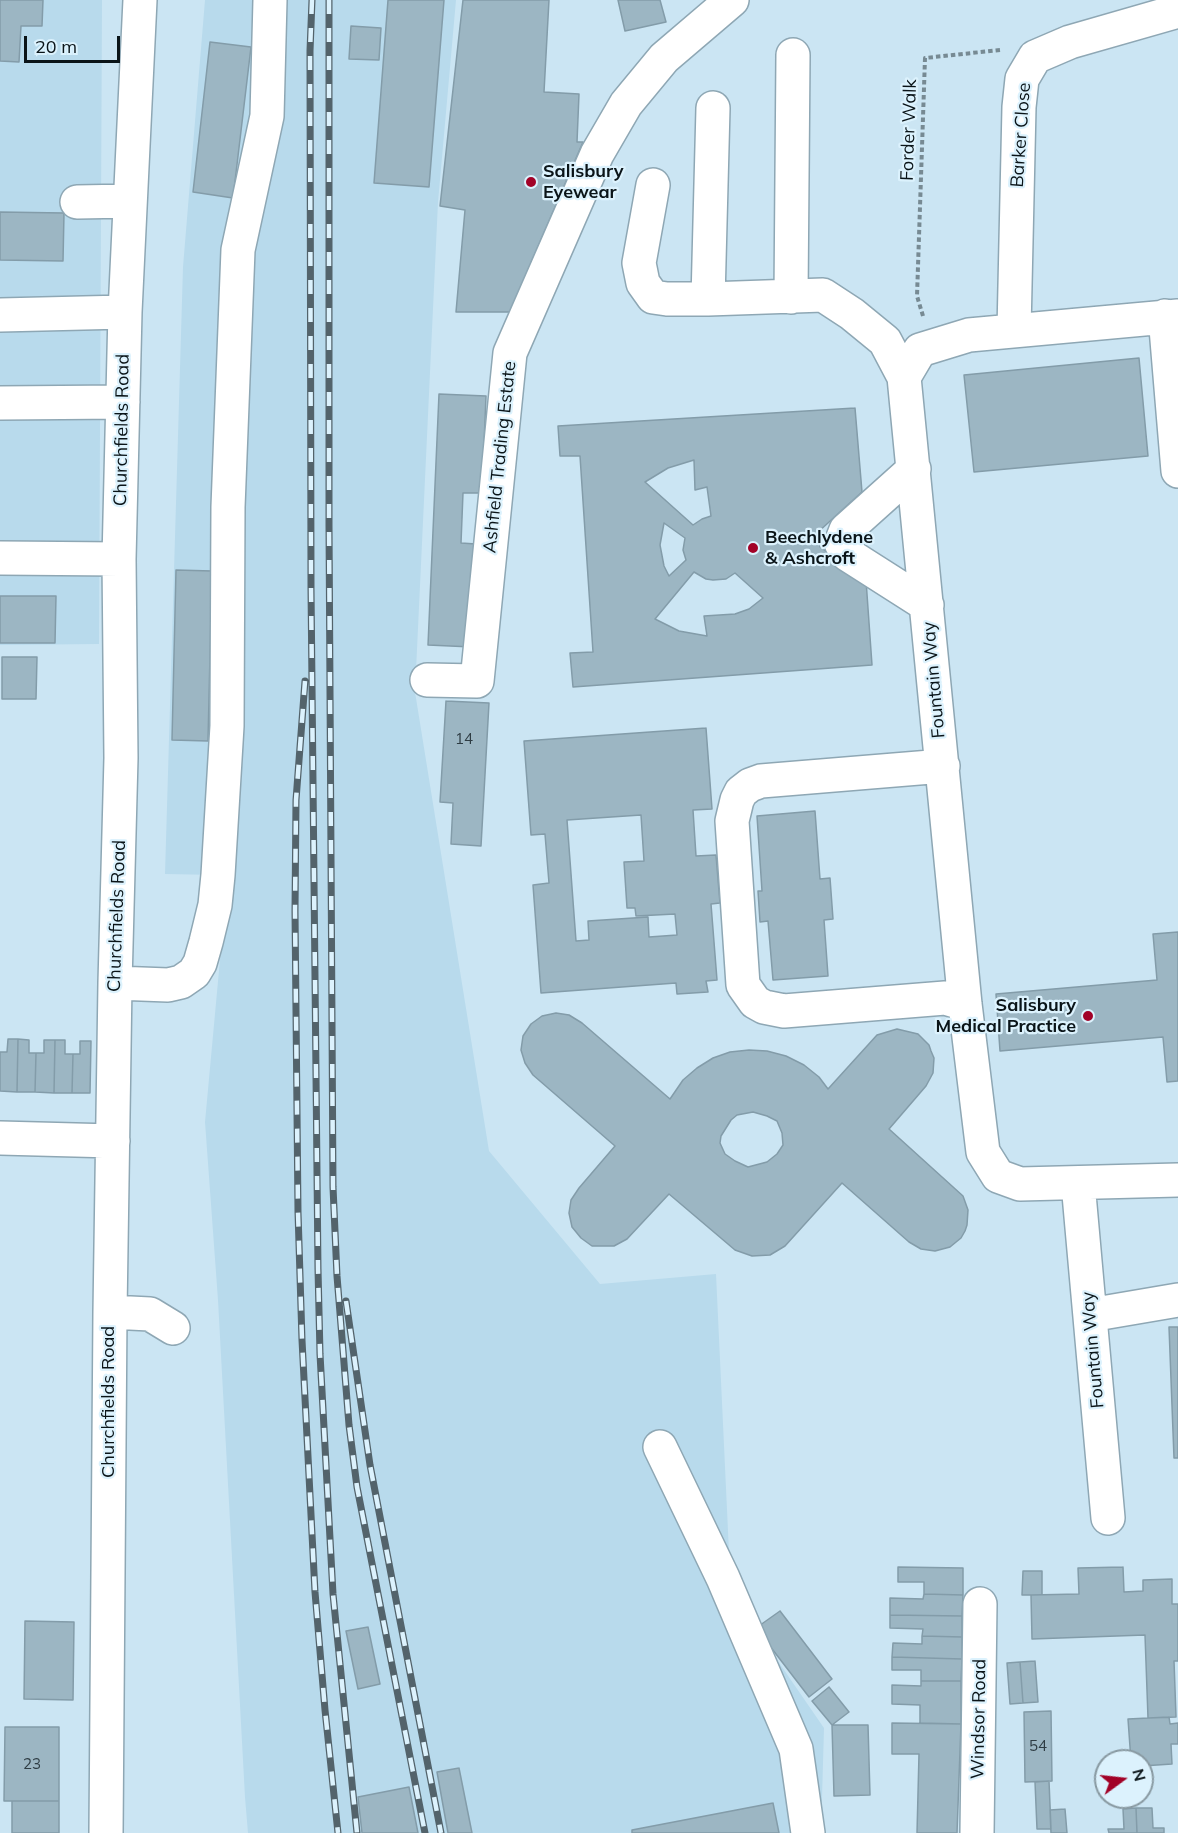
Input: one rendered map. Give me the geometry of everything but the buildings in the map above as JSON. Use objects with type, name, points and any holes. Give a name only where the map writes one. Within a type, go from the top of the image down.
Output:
[{"type":"street","name":"Churchfields Road","points":[[106,1833],[110,1312],[115,983],[122,758],[119,559],[125,312],[140,0]]},
{"type":"street","points":[[115,983],[168,985],[181,982],[194,973],[200,963],[215,904],[227,726],[228,507],[238,250],[267,116],[270,0]]},
{"type":"street","name":"Ashfield Trading Estate","points":[[427,680],[477,681],[510,353],[597,154],[626,104],[664,58],[732,0]]},
{"type":"street","name":"Barker Close","points":[[1014,330],[1019,107],[1022,79],[1035,57],[1070,42],[1178,11]]},
{"type":"street","points":[[791,297],[793,55]]},
{"type":"street","points":[[708,299],[713,108]]},
{"type":"street","points":[[653,185],[639,263],[643,283],[653,297],[708,299],[823,295],[852,314],[885,341],[904,377]]},
{"type":"street","points":[[77,202],[130,201]]},
{"type":"street","points":[[0,315],[125,312]]},
{"type":"street","points":[[904,377],[920,350],[969,335],[1171,316],[1178,471]]},
{"type":"street","name":"Fountain Way","points":[[904,377],[965,1004],[983,1152],[998,1176],[1020,1184],[1178,1180]]},
{"type":"street","points":[[0,404],[123,402]]},
{"type":"street","points":[[914,469],[846,530],[841,543],[847,554],[927,604]]},
{"type":"street","points":[[0,558],[119,559]]},
{"type":"street","points":[[943,766],[761,781],[741,792],[736,800],[732,821],[743,984],[755,1002],[764,1007],[784,1011],[945,998],[965,1004]]},
{"type":"street","points":[[0,1138],[113,1141]]},
{"type":"street","name":"Fountain Way","points":[[1078,1183],[1108,1518]]},
{"type":"street","points":[[1090,1315],[1178,1300]]},
{"type":"street","points":[[110,1312],[150,1314],[173,1328]]},
{"type":"street","points":[[660,1447],[723,1578],[796,1749],[808,1833]]},
{"type":"street","name":"Windsor Road","points":[[977,1833],[980,1604]]},
{"type":"path","name":"Forder Walk","points":[[933,345],[917,296],[925,58],[1006,49]]},
{"type":"shaded area","points":[[0,0],[102,0],[99,644],[0,645]]},
{"type":"shaded area","points":[[205,0],[456,0],[438,202],[415,692],[489,1151],[600,1284],[716,1274],[730,1574],[742,1609],[824,1728],[821,1833],[248,1833],[218,1300],[205,1122],[227,884],[218,875],[165,874],[183,267]]},
{"type":"railway","points":[[312,0],[310,51],[311,588],[320,1354],[333,1594],[357,1833]]},
{"type":"railway","points":[[329,0],[333,1187],[337,1276],[349,1425],[357,1487],[425,1833]]},
{"type":"railway","points":[[305,681],[296,800],[298,1212],[315,1592],[338,1833]]},
{"type":"railway","points":[[346,1301],[370,1465],[441,1833]]},
{"type":"place","name":"Salisbury Eyewear","points":[[531,182]]},
{"type":"place","name":"Beechlydene & Ashcroft","points":[[753,548]]},
{"type":"place","name":"Salisbury Medical Practice","points":[[1088,1016]]}]
